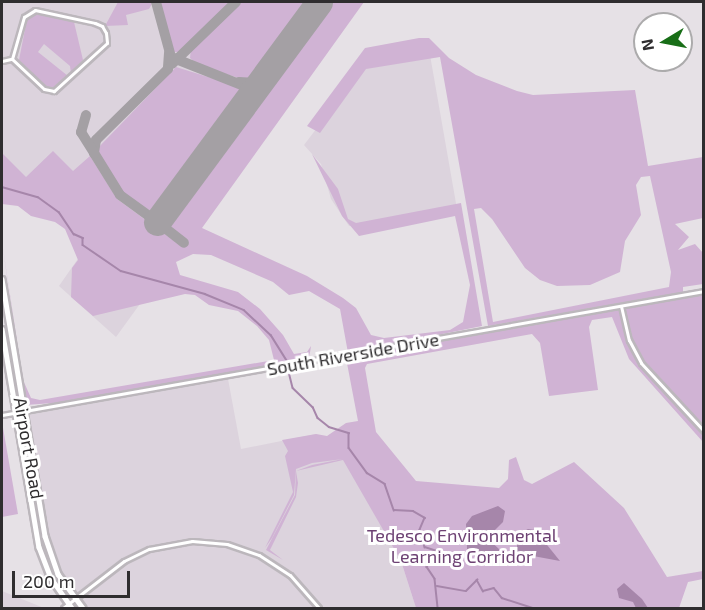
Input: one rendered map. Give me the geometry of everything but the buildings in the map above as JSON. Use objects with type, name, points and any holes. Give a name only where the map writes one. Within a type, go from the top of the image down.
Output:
[{"type":"main road","name":"Airport Road","points":[[2,279],[47,546],[58,574],[83,609]]},
{"type":"main road","name":"Airport Road","points":[[2,328],[39,548],[51,578],[70,606]]},
{"type":"street","points":[[35,10],[95,23],[102,26],[106,33],[106,43],[54,91],[44,89],[12,59],[24,17],[35,10]]},
{"type":"street","points":[[2,62],[12,59]]},
{"type":"street","name":"South Riverside Drive","points":[[2,415],[704,291]]},
{"type":"street","points":[[621,306],[629,340],[641,363],[704,431]]},
{"type":"street","points":[[63,609],[70,606],[74,599],[113,568],[149,549],[205,541],[241,548],[271,561],[298,582],[319,609]]},
{"type":"shaded area","points":[[2,2],[359,2],[116,337],[59,286],[91,240],[2,172]]},
{"type":"shaded area","points":[[430,55],[457,209],[349,226],[331,199],[321,164],[304,145],[363,67]]},
{"type":"shaded area","points":[[228,379],[241,449],[316,434],[336,445],[401,561],[416,608],[63,608],[74,598],[48,546],[28,415]]},
{"type":"shaded area","points":[[498,506],[505,511],[503,522],[487,538],[499,549],[499,556],[483,565],[467,549],[466,524],[472,516]]},
{"type":"shaded area","points":[[528,529],[535,530],[560,561],[517,553],[517,535]]},
{"type":"shaded area","points":[[624,583],[642,599],[648,608],[636,608],[633,602],[619,598],[617,589]]},
{"type":"shaded area","points":[[2,591],[44,608],[2,608]]},
{"type":"green space","points":[[118,2],[153,2],[149,9],[126,15],[128,25],[105,26]]},
{"type":"green space","points":[[159,2],[232,2],[178,52],[172,52]]},
{"type":"green space","points":[[241,2],[310,2],[251,82],[198,65],[190,58],[191,49]]},
{"type":"green space","points":[[327,2],[364,2],[202,228],[307,276],[356,308],[371,335],[384,338],[450,330],[463,322],[470,285],[455,216],[359,236],[342,216],[312,154],[338,189],[348,219],[356,223],[461,203],[482,326],[348,353],[340,309],[309,291],[289,295],[273,282],[211,255],[193,254],[176,262],[180,275],[238,292],[260,309],[283,335],[294,354],[307,352],[311,346],[309,359],[66,402],[26,405],[2,242],[23,380],[31,398],[40,400],[274,360],[269,340],[257,326],[238,311],[209,305],[195,295],[185,294],[93,316],[71,297],[72,268],[78,260],[65,229],[55,222],[31,216],[18,206],[2,204],[2,153],[26,177],[53,151],[73,171],[90,156],[117,199],[181,246],[185,241],[165,223]]},
{"type":"green space","points":[[37,12],[74,22],[83,60],[71,73],[70,66],[44,44],[38,52],[68,76],[54,89],[45,88],[19,60],[27,19]]},
{"type":"green space","points":[[429,38],[449,58],[476,75],[533,95],[635,90],[648,166],[703,157],[703,218],[675,224],[689,237],[678,250],[695,244],[703,253],[703,284],[683,287],[683,292],[488,326],[440,57],[366,69],[320,133],[307,126],[365,48]],"holes":[[[650,176],[671,272],[669,287],[493,322],[474,209],[481,208],[492,219],[525,268],[540,280],[557,286],[590,285],[620,272],[625,241],[641,215],[636,185],[641,177]]]},
{"type":"green space","points":[[176,67],[237,86],[243,94],[155,214],[122,193],[97,149]]},
{"type":"green space","name":"Tedesco Environmental Learning Corridor","points":[[703,294],[703,442],[629,359],[612,317],[592,320],[589,327],[598,390],[549,396],[540,343],[532,334],[367,364],[365,368],[376,432],[416,481],[499,488],[508,479],[509,460],[516,457],[524,480],[532,484],[574,462],[624,508],[667,577],[703,571],[703,579],[688,582],[679,608],[416,608],[401,561],[343,460],[296,471],[312,465],[343,459],[312,463],[296,469],[294,495],[265,548],[293,492],[285,456],[288,451],[282,440],[316,434],[327,436],[346,423],[358,421],[346,358]]},
{"type":"green space","points":[[2,422],[18,514],[2,517]]},
{"type":"green space","points":[[296,471],[298,483],[296,497],[270,550],[283,560],[266,550],[295,495]]},
{"type":"waterway","points":[[2,187],[38,197],[59,212],[74,234],[83,238],[83,245],[121,271],[205,294],[244,310],[271,335],[287,361]]},
{"type":"waterway","points":[[289,372],[293,388],[313,407],[318,418],[329,427],[349,433],[349,448],[367,473],[385,484],[394,510],[413,511],[425,518],[420,530],[425,547],[440,552],[427,567],[435,579],[438,608]]},
{"type":"waterway","points":[[437,586],[466,591],[477,580],[483,591],[494,588],[502,598],[532,608]]},
{"type":"taxiway","points":[[156,2],[171,57],[244,86],[247,97],[223,131]]},
{"type":"taxiway","points":[[172,64],[236,2]]},
{"type":"taxiway","points":[[239,82],[257,83],[282,50]]},
{"type":"taxiway","points":[[169,53],[168,69],[96,140],[94,153],[120,195],[149,216],[162,215],[165,228],[184,243]]},
{"type":"taxiway","points":[[86,115],[81,132],[94,153]]},
{"type":"runway","points":[[157,222],[319,2]]}]
